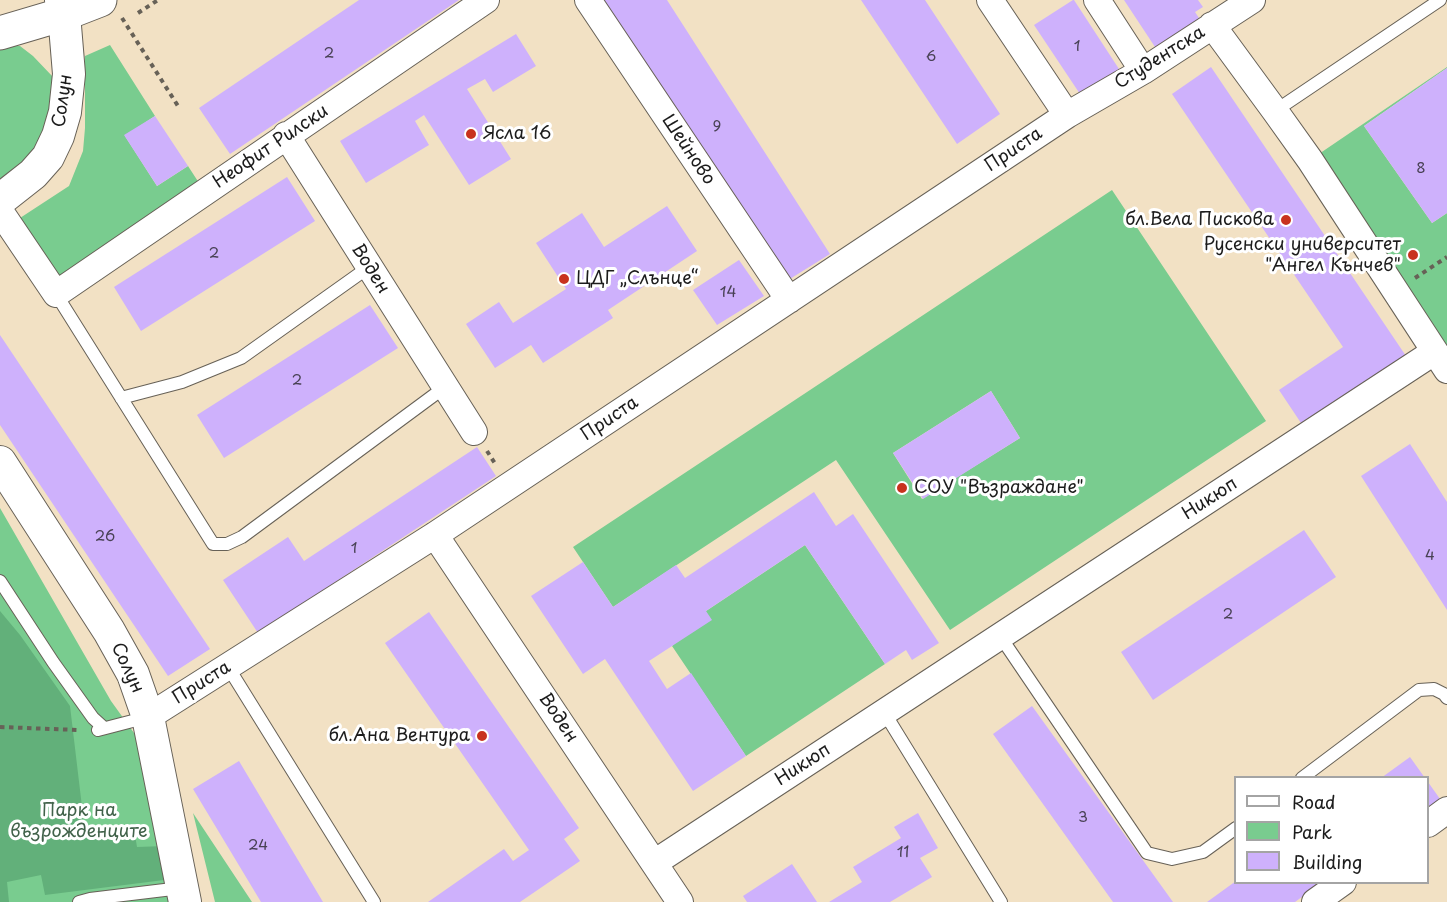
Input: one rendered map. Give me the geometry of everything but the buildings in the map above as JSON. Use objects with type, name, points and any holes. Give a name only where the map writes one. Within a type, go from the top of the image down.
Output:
[{"type":"main road","points":[[0,33],[63,7],[108,5]]},
{"type":"street","name":"Неофит Рилски","points":[[56,294],[486,0]]},
{"type":"street","name":"Шейново","points":[[588,0],[789,300]]},
{"type":"street","points":[[990,0],[1068,115]]},
{"type":"street","points":[[1097,0],[1143,71]]},
{"type":"street","name":"Студентска","points":[[1068,115],[1143,71],[1252,0]]},
{"type":"street","name":"Солун","points":[[0,200],[33,174],[48,157],[58,136],[65,112],[69,74],[63,7]]},
{"type":"street","name":"Никюп","points":[[654,863],[1000,636],[1441,361],[1310,160],[1212,26]]},
{"type":"street","name":"Приста","points":[[148,717],[510,486],[1068,115]]},
{"type":"street","name":"Воден","points":[[286,135],[474,432]]},
{"type":"street","points":[[0,211],[56,294]]},
{"type":"street","name":"Солун","points":[[0,462],[109,631],[133,674],[148,717],[184,895]]},
{"type":"street","name":"Воден","points":[[435,535],[680,902]]},
{"type":"street","points":[[1429,823],[1447,810]]},
{"type":"street","points":[[1315,902],[1340,884]]},
{"type":"lane","points":[[1275,111],[1440,0]]},
{"type":"lane","points":[[121,398],[182,382],[240,358],[369,267]]},
{"type":"lane","points":[[56,294],[213,544],[227,544],[242,537],[445,387]]},
{"type":"lane","points":[[0,581],[100,729],[148,717]]},
{"type":"lane","points":[[1000,636],[1147,853],[1172,859],[1203,852],[1234,829]]},
{"type":"lane","points":[[228,667],[374,902]]},
{"type":"lane","points":[[1303,776],[1419,690],[1434,689],[1444,694],[1447,699]]},
{"type":"lane","points":[[884,712],[1001,902]]},
{"type":"lane","points":[[79,902],[90,899],[184,895]]},
{"type":"path","points":[[138,14],[158,0]]},
{"type":"path","points":[[108,5],[178,106]]},
{"type":"path","points":[[1395,292],[1447,257]]},
{"type":"path","points":[[474,432],[510,486]]},
{"type":"path","points":[[0,727],[100,729]]},
{"type":"green space","points":[[110,45],[155,116],[125,136],[157,186],[188,166],[201,186],[58,277],[20,218],[69,186],[83,151],[85,56]]},
{"type":"green space","points":[[20,46],[53,77],[48,131],[34,157],[0,179],[0,48]]},
{"type":"green space","points":[[1447,67],[1364,126],[1432,223],[1447,213],[1447,349],[1310,160]]},
{"type":"green space","points":[[1112,190],[1266,421],[950,630],[836,460],[613,607],[573,547]],"holes":[[[991,391],[1020,438],[922,499],[893,453]]]},
{"type":"green space","name":"Парк на възрожденците","points":[[0,508],[111,701],[142,744],[177,902],[0,902]]},
{"type":"green space","points":[[805,545],[885,664],[746,756],[672,646],[706,611]]},
{"type":"green space","points":[[0,611],[20,635],[70,706],[85,832],[134,829],[137,847],[165,846],[172,879],[45,895],[41,875],[7,882],[9,902],[0,902]]},
{"type":"green space","points":[[193,813],[252,902],[215,902]]},
{"type":"place","name":"Ясла 16","points":[[471,134]]},
{"type":"place","name":"бл.Вела Пискова","points":[[1286,220]]},
{"type":"place","name":"Русенски университет \"Ангел Кънчев\"","points":[[1413,255]]},
{"type":"place","name":"ЦДГ „Слънце“","points":[[564,279]]},
{"type":"place","name":"СОУ \"Възраждане\"","points":[[902,488]]},
{"type":"place","name":"бл.Ана Вентура","points":[[482,736]]}]
